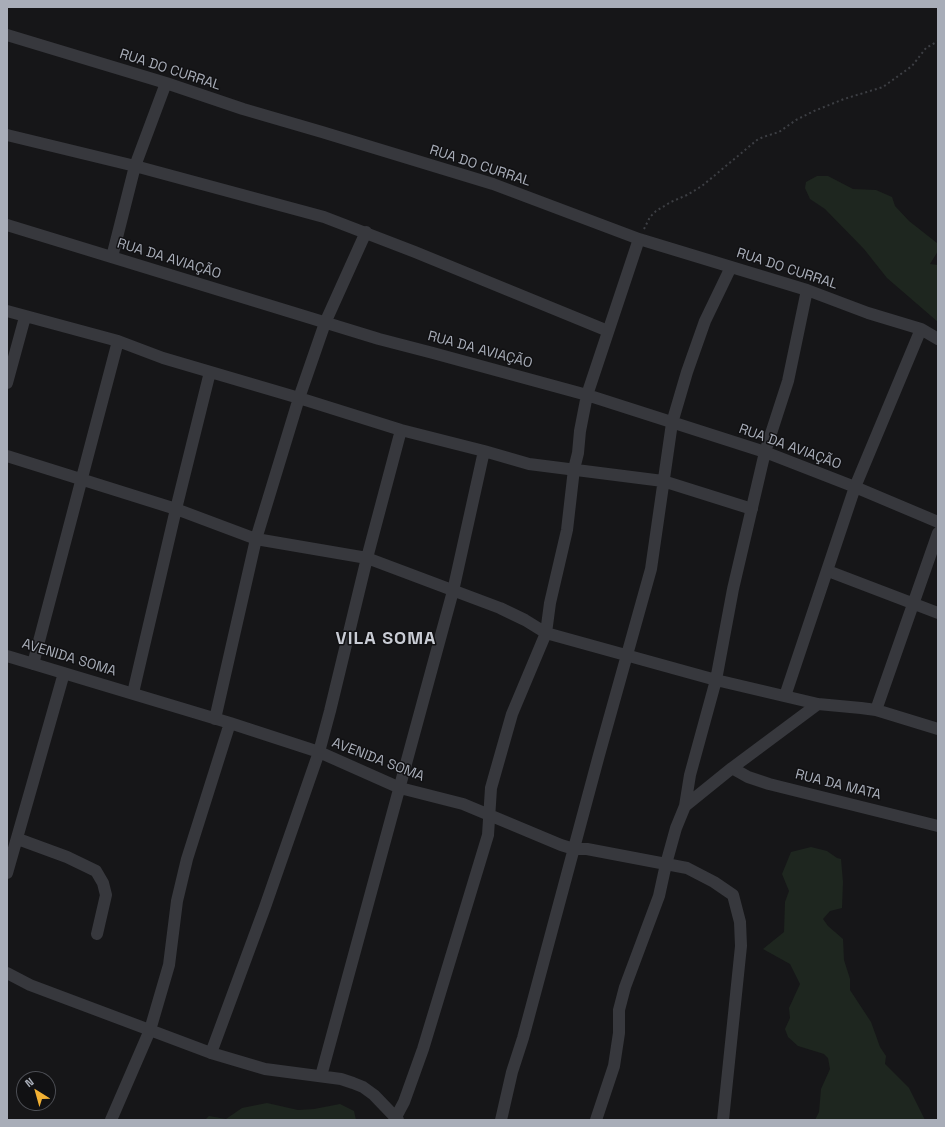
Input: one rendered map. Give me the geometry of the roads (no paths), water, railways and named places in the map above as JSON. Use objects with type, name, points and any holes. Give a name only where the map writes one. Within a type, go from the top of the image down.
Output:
[{"type":"street","name":"RUA DO CURRAL","points":[[7,35],[243,109],[493,184],[639,239],[807,290],[868,313],[921,329],[938,339]]},
{"type":"street","points":[[112,257],[135,166],[166,84]]},
{"type":"street","points":[[7,134],[135,166],[324,217],[366,232],[608,331]]},
{"type":"street","name":"RUA DA AVIAÇÃO","points":[[7,225],[379,339],[587,395],[765,452],[855,487],[938,522]]},
{"type":"street","points":[[215,719],[256,539],[299,398],[325,323],[366,232]]},
{"type":"street","points":[[7,973],[30,985],[211,1053],[265,1069],[341,1079],[363,1087],[384,1104],[397,1118],[423,1049],[488,835],[489,800],[491,788],[512,714],[546,633],[550,603],[567,530],[574,469],[587,395],[639,239]]},
{"type":"street","points":[[501,1120],[512,1072],[523,1038],[651,570],[672,423],[687,372],[705,321],[731,267]]},
{"type":"street","points":[[596,1120],[614,1066],[620,1033],[619,1010],[624,987],[658,896],[676,828],[685,806],[690,775],[716,680],[733,589],[765,452],[788,381],[807,290]]},
{"type":"street","points":[[7,311],[118,341],[164,358],[401,430],[529,464],[663,481],[752,509]]},
{"type":"street","points":[[7,383],[25,317]]},
{"type":"street","points":[[785,696],[855,487],[921,329]]},
{"type":"street","points":[[33,664],[118,341]]},
{"type":"street","points":[[133,693],[210,372]]},
{"type":"street","points":[[211,1053],[266,907],[319,752],[367,558],[401,430]]},
{"type":"street","points":[[321,1076],[453,591],[484,451]]},
{"type":"street","points":[[7,456],[176,509],[256,539],[367,558],[500,608],[546,633],[716,680],[818,704],[876,710],[938,730]]},
{"type":"street","points":[[876,710],[938,532]]},
{"type":"street","points":[[828,571],[938,613]]},
{"type":"street","name":"AVENIDA SOMA","points":[[7,656],[133,693],[319,752],[400,788],[463,804],[561,845],[574,849],[687,868],[714,882],[733,895],[740,922],[741,946],[723,1120]]},
{"type":"street","points":[[7,873],[18,839],[64,673]]},
{"type":"street","points":[[685,806],[732,768],[818,704]]},
{"type":"street","points":[[111,1120],[150,1030],[169,965],[177,901],[188,859],[230,723]]},
{"type":"street","name":"RUA DA MATA","points":[[732,768],[748,777],[769,784],[817,794],[938,826]]},
{"type":"street","points":[[18,839],[67,857],[96,871],[104,883],[106,895],[97,934]]},
{"type":"district","name":"VILA SOMA","points":[[386,639]]}]
